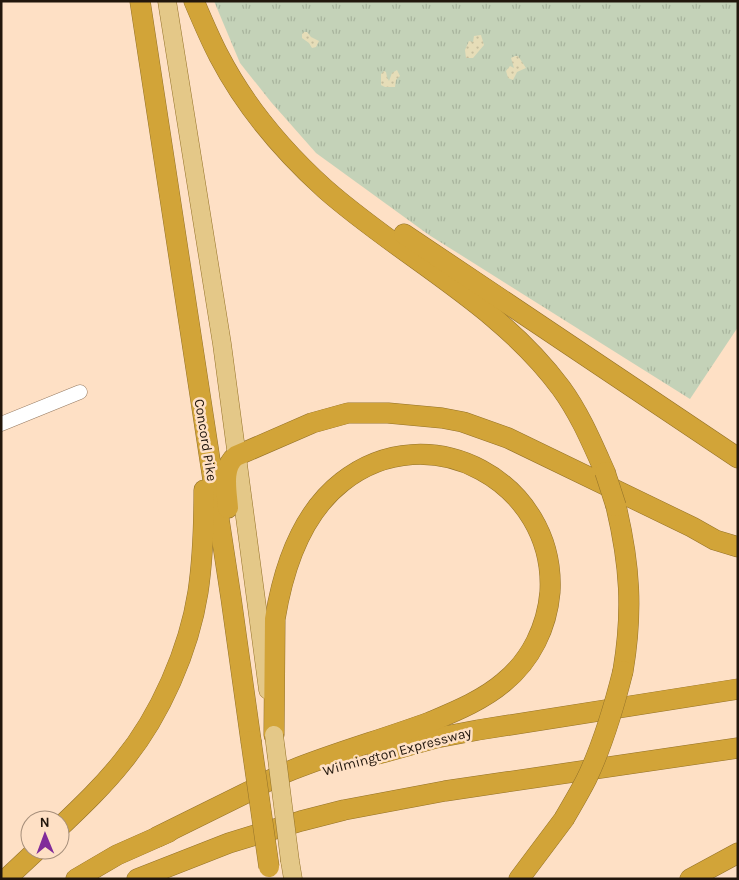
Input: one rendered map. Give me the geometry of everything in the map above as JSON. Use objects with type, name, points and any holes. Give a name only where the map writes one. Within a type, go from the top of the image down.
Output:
[{"type":"highway","name":"Concord Pike","points":[[140,1],[231,598],[269,875]]},
{"type":"highway","points":[[194,1],[210,38],[230,75],[259,118],[324,188],[486,312],[542,365],[578,413],[605,472],[623,535],[629,579],[629,624],[623,671],[615,703],[587,778],[564,819],[519,879]]},
{"type":"highway","points":[[296,159],[358,203],[738,458]]},
{"type":"highway","points":[[231,598],[227,475],[231,460],[236,456],[312,423],[348,413],[388,413],[463,422],[508,438],[715,540],[738,547]]},
{"type":"highway","points":[[70,818],[107,780],[138,741],[167,688],[180,658],[190,628],[198,594],[202,560],[205,430]]},
{"type":"highway","points":[[157,837],[291,770],[394,735],[470,704],[493,692],[507,680],[526,658],[540,635],[549,603],[550,587],[546,552],[541,537],[528,511],[511,491],[500,481],[472,465],[454,459],[419,455],[393,458],[365,467],[340,484],[329,495],[303,530],[290,562],[278,601],[275,619],[274,735]]},
{"type":"highway","name":"Wilmington Expressway","points":[[76,879],[118,855],[234,801],[296,778],[428,740],[542,719],[738,689]]},
{"type":"highway","points":[[137,879],[229,843],[309,819],[392,800],[738,748]]},
{"type":"highway","points":[[158,879],[229,843]]},
{"type":"highway","points":[[690,879],[738,854]]},
{"type":"highway","points":[[6,879],[26,860]]},
{"type":"main road","name":"Concord Pike","points":[[167,1],[222,344],[293,879]]},
{"type":"street","points":[[1,424],[80,392]]},
{"type":"green space","points":[[214,1],[738,1],[738,327],[690,399],[429,235],[316,153],[240,63]]},
{"type":"sand","points":[[304,32],[307,32],[311,37],[319,41],[316,47],[312,48],[302,38]]},
{"type":"sand","points":[[481,35],[484,45],[473,58],[466,58],[465,50],[469,41],[473,42],[474,36]]},
{"type":"sand","points":[[518,56],[526,68],[517,72],[513,80],[508,78],[506,71],[510,66],[514,68],[511,58]]},
{"type":"sand","points":[[397,70],[400,76],[396,80],[395,87],[381,85],[381,74],[384,71],[389,81],[392,73]]}]
